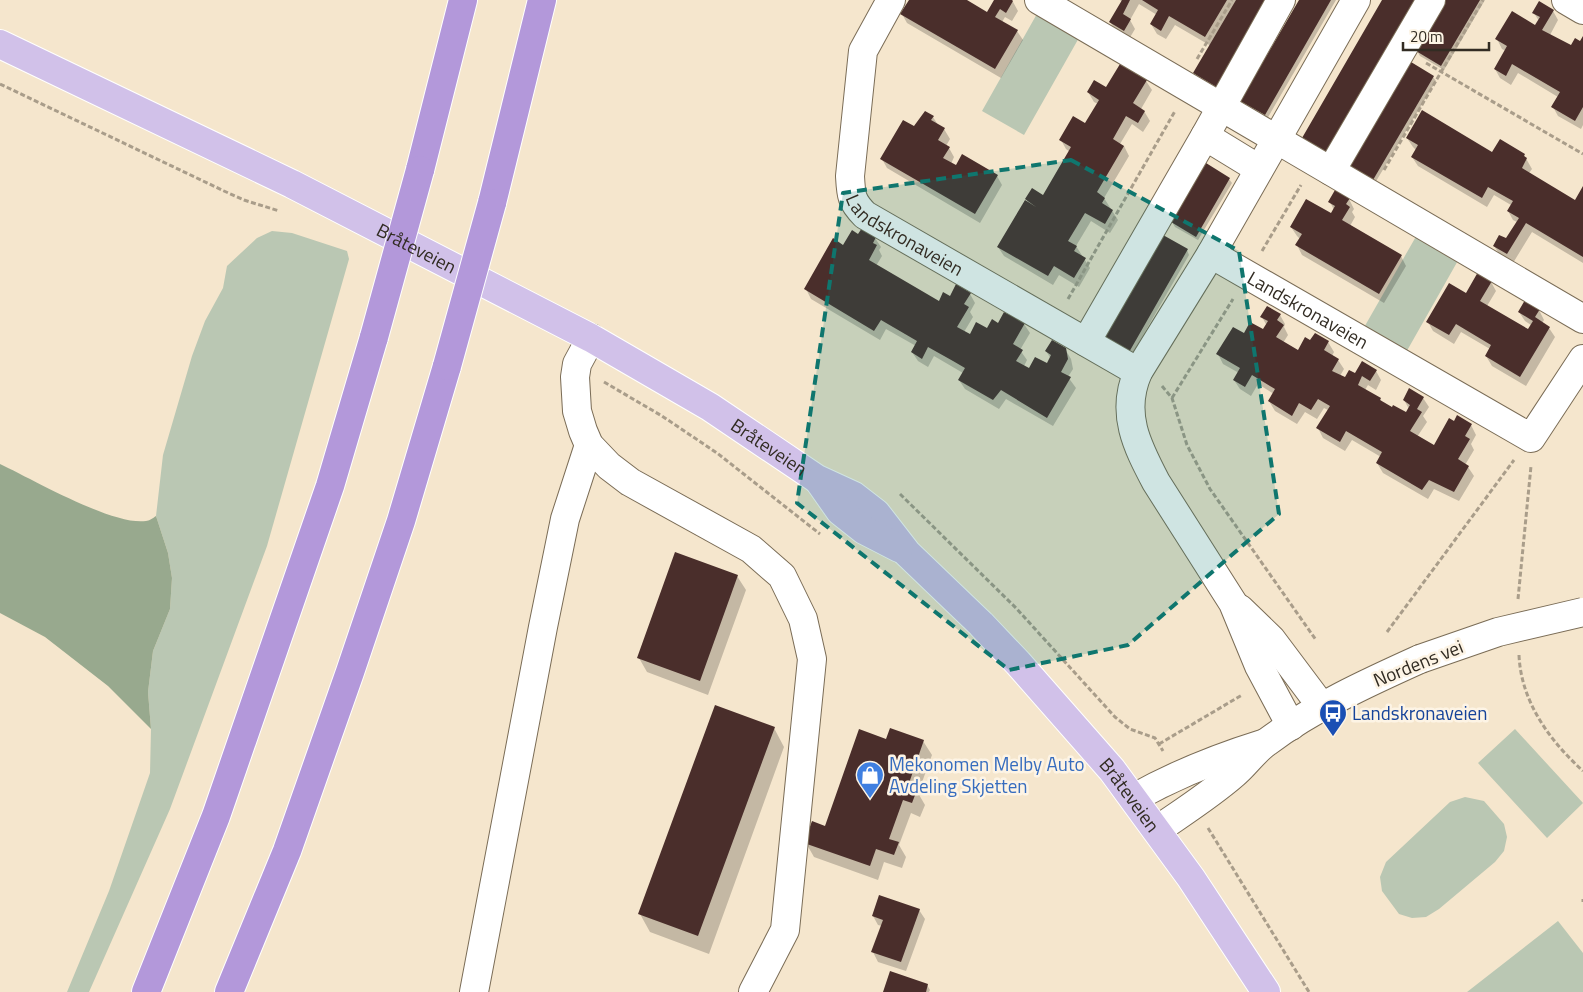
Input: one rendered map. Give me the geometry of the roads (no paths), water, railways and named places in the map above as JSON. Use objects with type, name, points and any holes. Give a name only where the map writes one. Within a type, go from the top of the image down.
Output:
[{"type":"highway","points":[[146,992],[223,798],[326,495],[374,337],[420,170],[463,0]]},
{"type":"highway","points":[[229,992],[287,851],[401,521],[447,366],[492,203],[542,0]]},
{"type":"main road","name":"Bråteveien","points":[[0,44],[292,184],[591,338],[740,426],[817,479],[854,496],[876,513],[907,553],[981,624],[1090,744],[1134,798],[1157,830],[1266,992]]},
{"type":"street","name":"Landskronaveien","points":[[891,0],[863,51],[850,176],[851,194],[855,204],[865,214],[1138,372]]},
{"type":"street","points":[[1039,0],[1583,319]]},
{"type":"street","points":[[1086,342],[1281,0]]},
{"type":"street","points":[[1291,726],[1259,666],[1233,603],[1156,482],[1138,446],[1130,412],[1133,385],[1138,372],[1211,254],[1356,0]]},
{"type":"street","points":[[1331,171],[1430,0]]},
{"type":"street","points":[[1566,0],[1583,10]]},
{"type":"street","points":[[1205,136],[1259,169]]},
{"type":"street","name":"Landskronaveien","points":[[1211,254],[1530,438],[1583,359]]},
{"type":"street","points":[[591,338],[577,364],[575,393],[577,411],[589,445],[609,466],[630,482],[751,549],[782,576],[803,619],[812,659],[785,930],[753,992]]},
{"type":"street","points":[[474,992],[565,519],[589,445]]},
{"type":"street","points":[[1233,603],[1271,639],[1322,707]]},
{"type":"street","name":"Nordens vei","points":[[1157,830],[1228,779],[1265,743],[1322,707],[1377,678],[1420,659],[1498,632],[1583,612]]},
{"type":"street","name":"Nordens vei","points":[[1134,798],[1158,784],[1200,765],[1265,743]]},
{"type":"place","name":"Landskronaveien","points":[[1333,737]]},
{"type":"place","name":"Mekonomen Melby Auto Avdeling Skjetten","points":[[870,799]]}]
